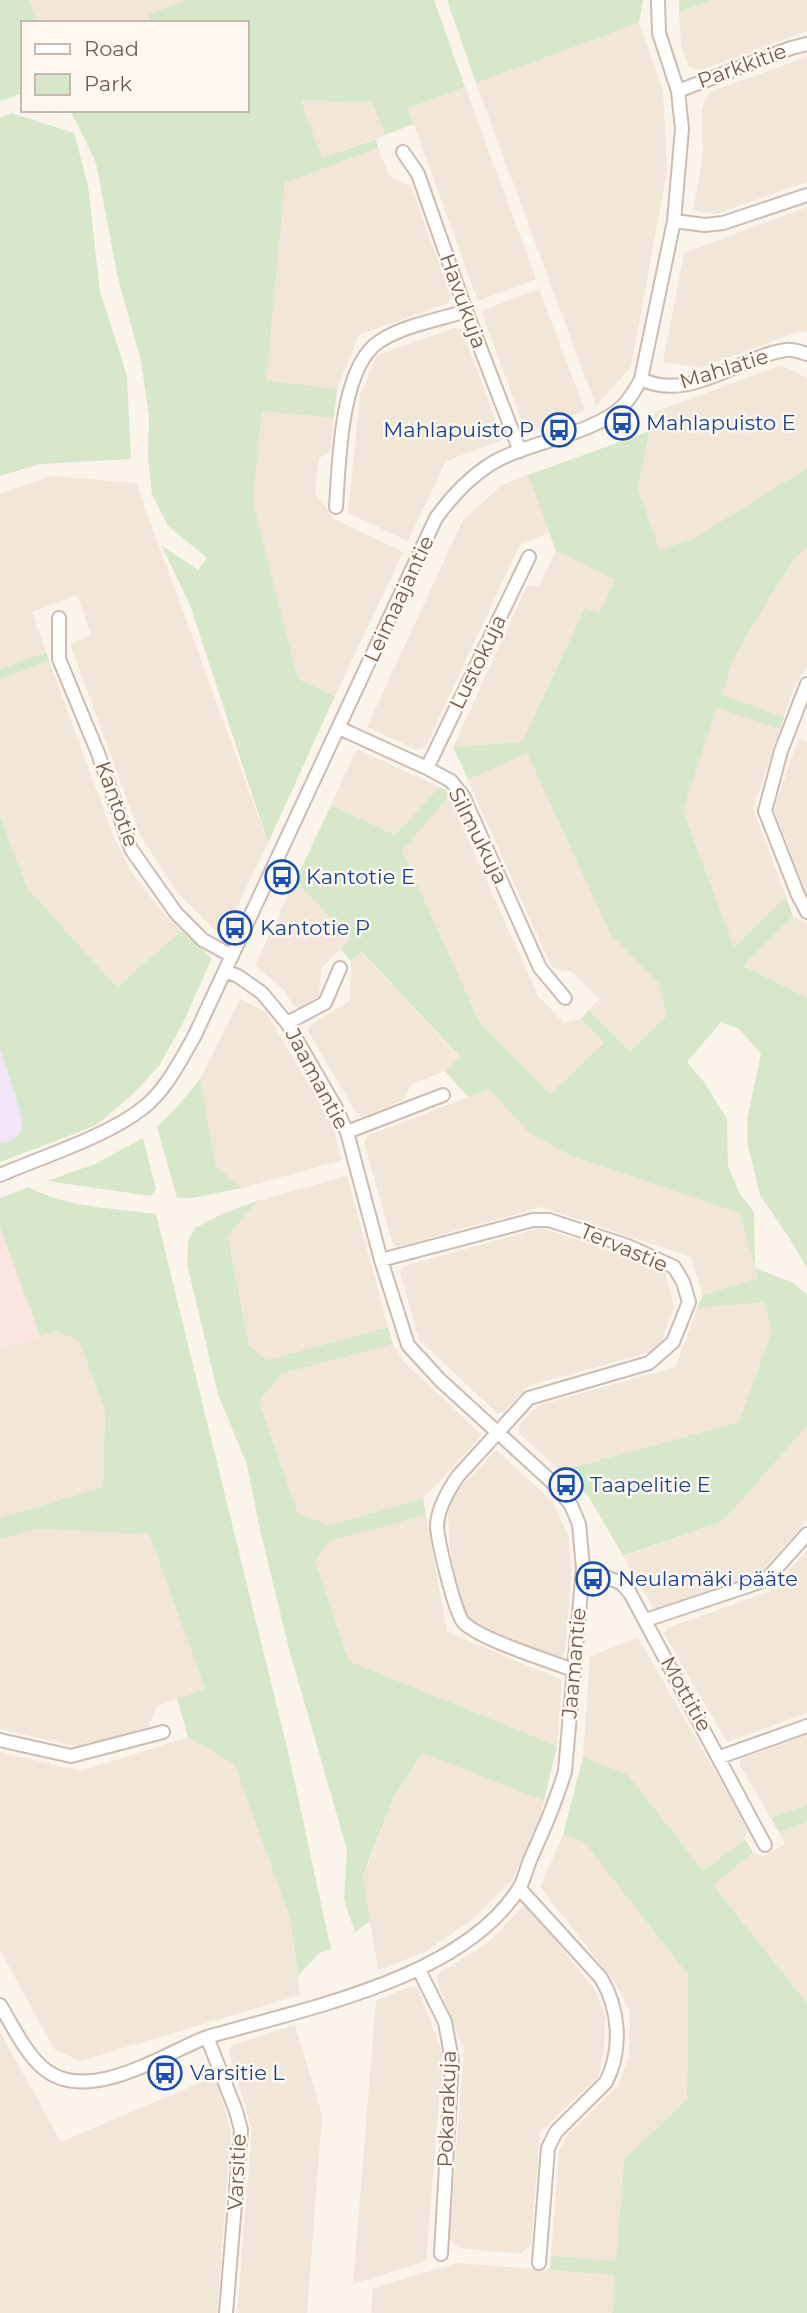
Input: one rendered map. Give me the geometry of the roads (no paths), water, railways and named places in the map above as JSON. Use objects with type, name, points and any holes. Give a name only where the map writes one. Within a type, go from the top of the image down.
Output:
[{"type":"street","name":"Leimaajantie","points":[[0,1175],[107,1129],[145,1107],[173,1074],[194,1037],[436,518],[453,495],[491,464],[595,422],[613,413],[633,394],[641,379],[674,221],[682,130],[678,91],[659,33],[658,0]]},
{"type":"street","name":"Parkkitie","points":[[678,91],[807,44]]},
{"type":"street","name":"Havukuja","points":[[403,152],[418,174],[466,311],[520,451]]},
{"type":"street","points":[[674,221],[705,225],[723,223],[807,195]]},
{"type":"street","points":[[335,507],[344,412],[354,376],[363,361],[378,342],[407,329],[466,311]]},
{"type":"street","name":"Mahlatie","points":[[641,379],[649,383],[672,386],[693,382],[789,349],[807,354]]},
{"type":"street","name":"Lustokuja","points":[[427,768],[528,557]]},
{"type":"street","name":"Kantotie","points":[[59,618],[59,659],[98,753],[131,849],[176,913],[203,940],[232,956]]},
{"type":"street","points":[[807,684],[781,751],[765,811],[797,895],[807,912]]},
{"type":"street","name":"Silmukuja","points":[[339,728],[451,781],[463,796],[540,968],[565,998]]},
{"type":"street","points":[[288,1023],[325,1003],[340,968]]},
{"type":"street","name":"Jaamantie","points":[[0,2005],[30,2054],[43,2068],[69,2082],[124,2074],[149,2066],[207,2037],[361,1991],[419,1969],[475,1935],[503,1910],[519,1888],[565,1771],[583,1567],[579,1524],[571,1505],[552,1482],[440,1380],[408,1345],[381,1260],[347,1132],[288,1023],[262,993],[238,976],[225,971]]},
{"type":"street","points":[[347,1132],[443,1095]]},
{"type":"street","name":"Tervastie","points":[[381,1260],[533,1220],[550,1220],[628,1246],[674,1267],[683,1282],[689,1302],[673,1342],[662,1354],[649,1363],[529,1398],[498,1434]]},
{"type":"street","points":[[498,1434],[458,1476],[439,1514],[439,1538],[457,1611],[463,1622],[481,1634],[573,1670]]},
{"type":"street","points":[[646,1620],[766,1580],[807,1534]]},
{"type":"street","name":"Mottitie","points":[[583,1567],[621,1583],[630,1593],[765,1844]]},
{"type":"street","points":[[720,1758],[807,1726]]},
{"type":"street","points":[[0,1740],[71,1756],[163,1732]]},
{"type":"street","points":[[519,1888],[555,1924],[601,1978],[609,1992],[617,2029],[610,2074],[606,2082],[556,2132],[548,2148],[539,2263]]},
{"type":"street","name":"Pokarakuja","points":[[419,1969],[445,2022],[452,2060],[441,2254]]},
{"type":"street","name":"Varsitie","points":[[207,2037],[241,2130],[226,2313]]},
{"type":"place","name":"Mahlapuisto E","points":[[622,423]]},
{"type":"place","name":"Mahlapuisto P","points":[[559,430]]},
{"type":"place","name":"Kantotie E","points":[[282,877]]},
{"type":"place","name":"Kantotie P","points":[[235,928]]},
{"type":"place","name":"Taapelitie E","points":[[566,1485]]},
{"type":"place","name":"Neulamäki pääte","points":[[593,1579]]},
{"type":"place","name":"Varsitie L","points":[[165,2073]]}]
